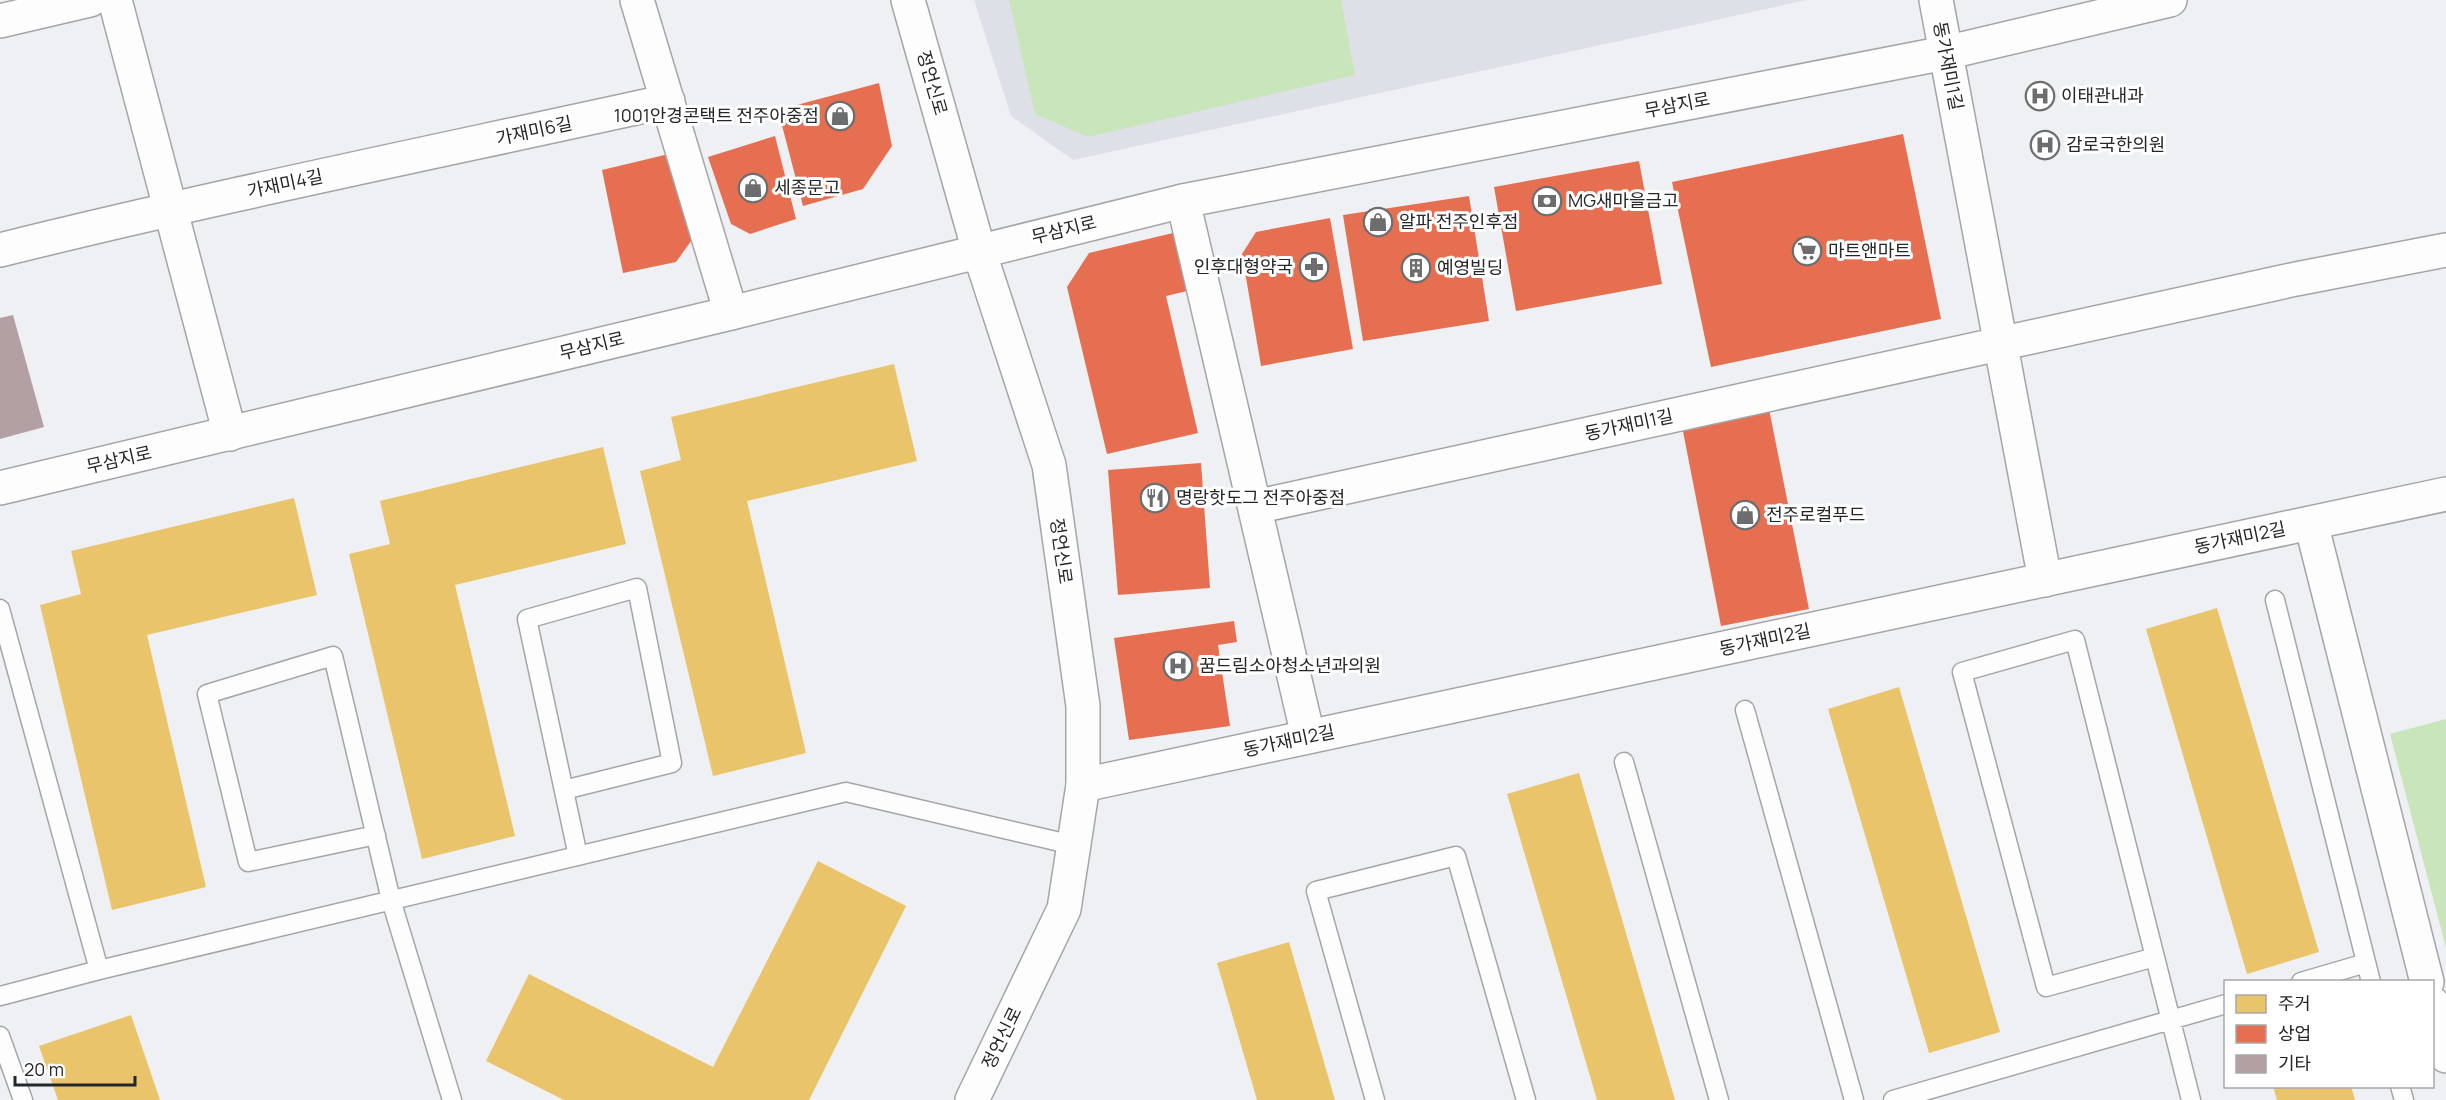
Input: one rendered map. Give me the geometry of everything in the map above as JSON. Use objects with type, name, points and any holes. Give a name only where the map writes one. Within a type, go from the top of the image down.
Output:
[{"type":"street","points":[[0,21],[90,0]]},
{"type":"street","points":[[115,0],[230,434]]},
{"type":"street","points":[[637,0],[731,313]]},
{"type":"street","name":"정언신로","points":[[908,0],[979,251],[1050,465],[1083,706],[1083,785],[1064,909],[972,1100]]},
{"type":"street","name":"동가재미1길","points":[[1936,0],[2045,580]]},
{"type":"street","name":"무삼지로","points":[[0,488],[731,313],[1183,201],[1945,53],[2170,0]]},
{"type":"street","name":"가재미6길","points":[[400,160],[668,101]]},
{"type":"street","name":"가재미4길","points":[[0,250],[169,208],[400,160]]},
{"type":"street","points":[[1183,201],[1308,736]]},
{"type":"street","name":"동가재미1길","points":[[1255,507],[2296,279],[2446,250]]},
{"type":"street","name":"동가재미2길","points":[[1083,785],[2446,494]]},
{"type":"street","points":[[2311,523],[2427,980]]},
{"type":"street","points":[[2434,1007],[2446,1052]]},
{"type":"lane","points":[[564,790],[672,763],[637,588],[527,619],[578,856]]},
{"type":"lane","points":[[2275,600],[2372,980]]},
{"type":"lane","points":[[0,609],[99,970]]},
{"type":"lane","points":[[2155,957],[2046,987],[1962,672],[2075,640],[2171,1019],[2191,1100]]},
{"type":"lane","points":[[376,835],[248,862],[207,694],[333,656],[376,835],[391,900],[452,1100]]},
{"type":"lane","points":[[1745,710],[1854,1100]]},
{"type":"lane","points":[[1624,762],[1719,1100]]},
{"type":"lane","points":[[0,996],[99,970],[846,792],[1073,845]]},
{"type":"lane","points":[[1375,1100],[1316,891],[1456,856],[1526,1100]]},
{"type":"lane","points":[[2305,980],[2366,963]]},
{"type":"lane","points":[[1893,1100],[2224,1005]]},
{"type":"lane","points":[[0,1036],[22,1100]]},
{"type":"shaded area","points":[[974,0],[1807,0],[1073,160],[1011,116]]},
{"type":"green space","points":[[1009,0],[1341,0],[1355,75],[1088,137],[1035,114]]},
{"type":"green space","points":[[2446,719],[2446,948],[2390,734]]},
{"type":"building: 주거","points":[[894,364],[917,461],[747,501],[806,753],[713,776],[640,471],[681,460],[671,417]]},
{"type":"building: 주거","points":[[603,447],[626,544],[455,585],[515,836],[422,859],[349,554],[390,544],[380,501]]},
{"type":"building: 주거","points":[[294,498],[317,595],[147,635],[206,887],[112,910],[40,605],[81,594],[71,551]]},
{"type":"building: 주거","points":[[2217,608],[2319,952],[2247,974],[2146,629]]},
{"type":"building: 주거","points":[[1899,687],[2000,1032],[1929,1053],[1828,709]]},
{"type":"building: 주거","points":[[1579,773],[1675,1100],[1597,1100],[1507,794]]},
{"type":"building: 주거","points":[[818,861],[906,906],[809,1100],[564,1100],[486,1061],[529,974],[713,1067]]},
{"type":"building: 주거","points":[[1289,942],[1335,1100],[1257,1100],[1217,963]]},
{"type":"building: 주거","points":[[131,1015],[160,1100],[58,1100],[39,1046]]},
{"type":"building: 주거","points":[[2274,1088],[2352,1088],[2355,1100],[2277,1100]]},
{"type":"building: 상업","points":[[879,83],[892,146],[863,189],[803,206],[778,110]]},
{"type":"building: 상업","name":"마트앤마트","points":[[1903,134],[1941,319],[1711,367],[1672,182]]},
{"type":"building: 상업","name":"세종문고","points":[[775,136],[796,219],[750,234],[731,224],[708,157]]},
{"type":"building: 상업","points":[[673,153],[694,237],[676,262],[623,273],[602,170]]},
{"type":"building: 상업","points":[[1639,161],[1662,284],[1516,311],[1494,187]]},
{"type":"building: 상업","name":"예영빌딩","points":[[1469,196],[1489,321],[1363,341],[1343,215]]},
{"type":"building: 상업","points":[[1330,218],[1353,349],[1261,366],[1242,254],[1256,232]]},
{"type":"building: 상업","points":[[1173,233],[1187,291],[1166,296],[1198,433],[1107,454],[1067,287],[1089,253]]},
{"type":"building: 상업","name":"전주로컬푸드","points":[[1768,404],[1809,609],[1721,626],[1681,421]]},
{"type":"building: 상업","points":[[1201,463],[1210,588],[1118,595],[1108,470]]},
{"type":"building: 상업","points":[[1234,621],[1237,642],[1218,645],[1230,726],[1129,740],[1114,638]]},
{"type":"building: 기타","points":[[13,315],[44,427],[0,439],[0,318]]},
{"type":"place","name":"이태관내과","points":[[2040,96]]},
{"type":"place","name":"1001안경콘택트 전주아중점","points":[[840,116]]},
{"type":"place","name":"감로국한의원","points":[[2045,145]]},
{"type":"place","name":"세종문고","points":[[753,188]]},
{"type":"place","name":"MG새마을금고","points":[[1547,201]]},
{"type":"place","name":"알파 전주인후점","points":[[1378,222]]},
{"type":"place","name":"마트앤마트","points":[[1807,251]]},
{"type":"place","name":"인후대형약국","points":[[1314,267]]},
{"type":"place","name":"예영빌딩","points":[[1416,268]]},
{"type":"place","name":"명랑핫도그 전주아중점","points":[[1155,498]]},
{"type":"place","name":"전주로컬푸드","points":[[1745,515]]},
{"type":"place","name":"꿈드림소아청소년과의원","points":[[1178,666]]}]
